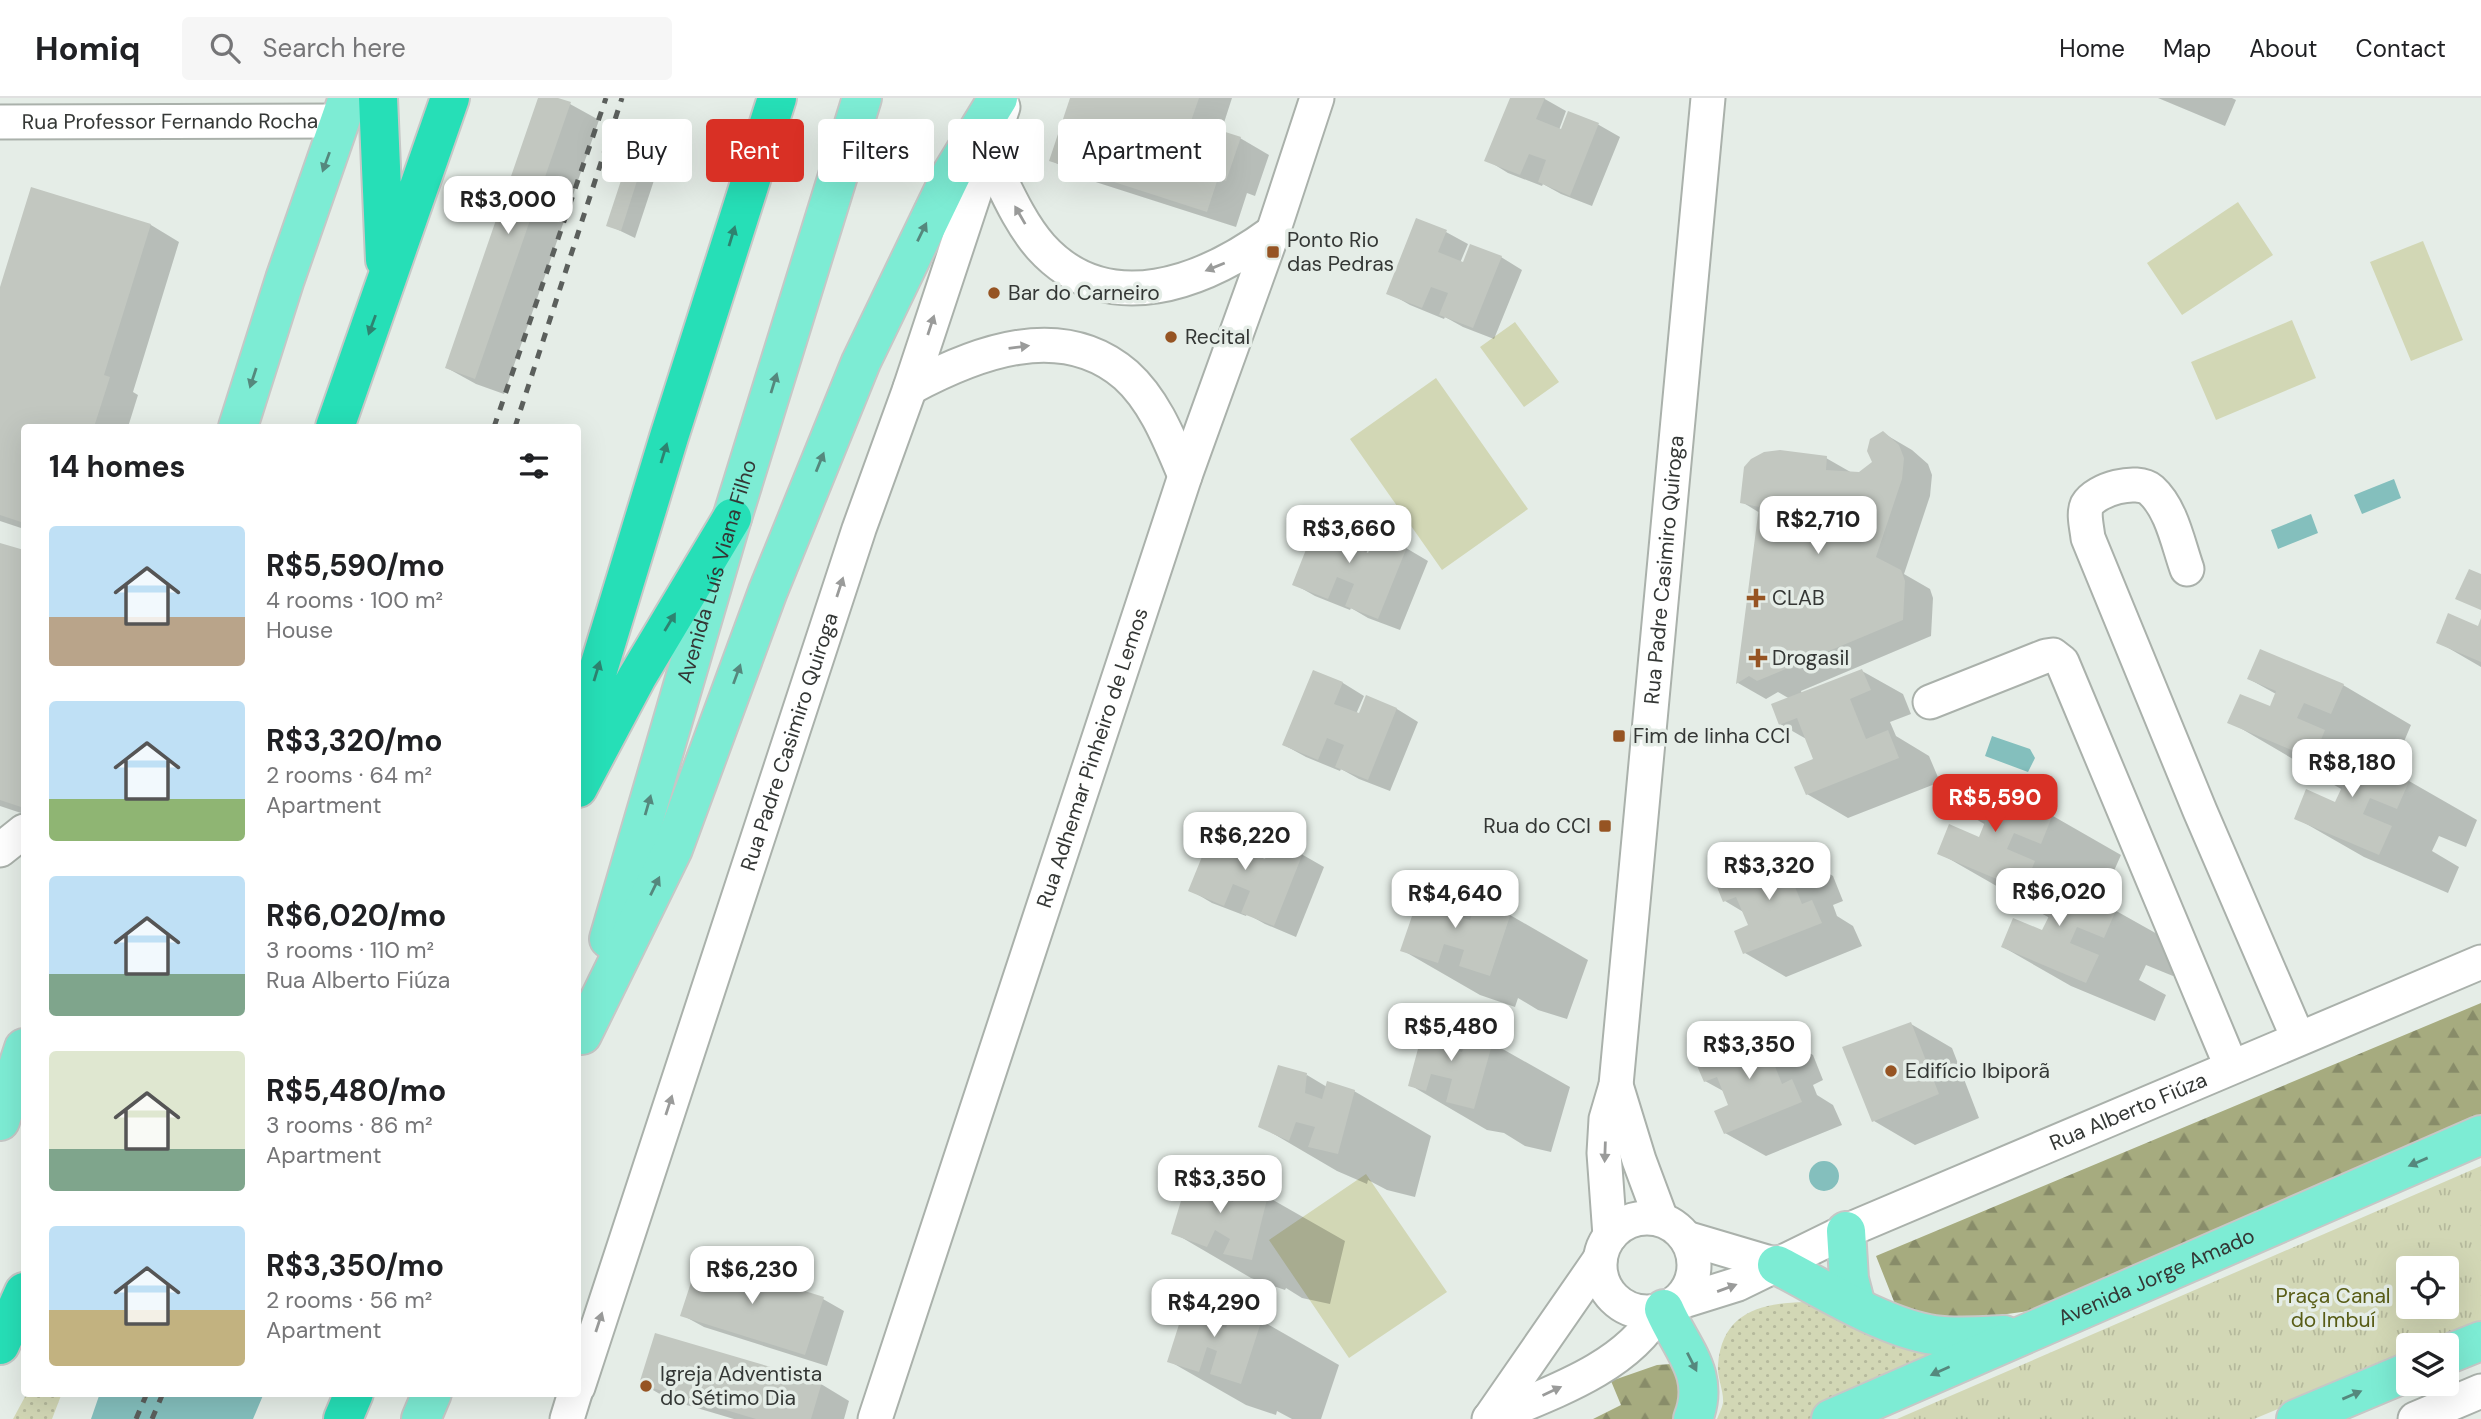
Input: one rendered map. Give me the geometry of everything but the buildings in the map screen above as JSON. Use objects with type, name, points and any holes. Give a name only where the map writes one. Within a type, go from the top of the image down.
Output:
[{"type":"highway","points":[[378,98],[386,286]]},
{"type":"highway","points":[[336,424],[450,98]]},
{"type":"highway","points":[[581,726],[669,437],[777,98]]},
{"type":"highway","points":[[581,782],[637,677],[732,518]]},
{"type":"highway","points":[[0,1345],[15,1308]]},
{"type":"highway","points":[[343,1419],[352,1397]]},
{"type":"main road","name":"Avenida Luís Viana Filho","points":[[581,1037],[732,518],[862,98]]},
{"type":"main road","points":[[581,1038],[673,849],[768,591],[861,362],[952,173],[998,98]]},
{"type":"main road","points":[[239,424],[285,279],[344,109]]},
{"type":"main road","points":[[0,1121],[21,1057]]},
{"type":"main road","name":"Avenida Jorge Amado","points":[[1832,1419],[2481,1135]]},
{"type":"main road","points":[[1846,1231],[1849,1279],[1856,1306]]},
{"type":"main road","points":[[1777,1265],[1907,1329],[1933,1335],[1961,1337],[2025,1334]]},
{"type":"main road","points":[[1665,1308],[1699,1378],[1698,1405],[1693,1419]]},
{"type":"main road","points":[[2459,1349],[2481,1340]]},
{"type":"main road","points":[[2296,1419],[2396,1376]]},
{"type":"main road","points":[[421,1419],[430,1397]]},
{"type":"street","name":"Rua Padre Casimiro Quiroga","points":[[999,119],[1006,98]]},
{"type":"street","name":"Rua Adhemar Pinheiro de Lemos","points":[[875,1419],[1185,476],[1273,232],[1317,98]]},
{"type":"street","name":"Rua Padre Casimiro Quiroga","points":[[1605,1247],[1606,1119],[1616,1085],[1708,98]]},
{"type":"street","name":"Rua Professor Fernando Rocha","points":[[0,122],[344,109]]},
{"type":"street","name":"Rua Padre Casimiro Quiroga","points":[[581,1378],[859,529],[910,388],[979,182]]},
{"type":"street","points":[[1003,182],[1025,224],[1041,247],[1064,266],[1090,281],[1122,289],[1156,286],[1222,265],[1273,232]]},
{"type":"street","points":[[910,388],[939,372],[991,352],[1018,346],[1048,345],[1077,349],[1103,359],[1126,375],[1142,393],[1160,421],[1185,476]]},
{"type":"street","points":[[2187,569],[2171,523],[2150,489],[2129,484],[2098,496],[2087,505],[2085,521],[2088,538],[2200,811],[2298,1038]]},
{"type":"street","points":[[1930,702],[2046,656],[2053,655],[2062,662],[2231,1066]]},
{"type":"street","points":[[0,850],[21,833]]},
{"type":"street","name":"Rua Alberto Fiúza","points":[[1665,1308],[1738,1284],[1846,1231],[2481,962]]},
{"type":"street","name":"Rua Padre Casimiro Quiroga","points":[[1616,1085],[1639,1160],[1674,1228]]},
{"type":"street","points":[[1489,1419],[1620,1226],[1647,1218],[1777,1265]]},
{"type":"street","points":[[1489,1419],[1554,1391],[1612,1360],[1634,1344],[1665,1308],[1685,1294],[1695,1266],[1693,1251],[1674,1228]]},
{"type":"street","points":[[1605,1247],[1603,1284],[1620,1304],[1632,1310],[1665,1308]]},
{"type":"street","points":[[2415,1419],[2481,1391]]},
{"type":"street","points":[[567,1419],[574,1397]]},
{"type":"green space","points":[[2238,202],[2273,255],[2182,315],[2147,263]]},
{"type":"green space","points":[[2423,241],[2463,340],[2411,361],[2370,262]]},
{"type":"green space","points":[[2292,320],[2316,378],[2216,420],[2191,362]]},
{"type":"green space","points":[[1515,322],[1559,382],[1524,407],[1480,347]]},
{"type":"green space","points":[[1436,378],[1528,509],[1442,570],[1350,439]]},
{"type":"green space","points":[[2481,1003],[2481,1133],[2400,1170],[2029,1311],[1941,1323],[1897,1309],[1876,1256]]},
{"type":"green space","name":"Praça Canal do Imbuí","points":[[2481,1166],[2481,1324],[2459,1333],[2396,1333],[2396,1360],[2254,1419],[1897,1419]]},
{"type":"green space","points":[[1366,1174],[1447,1292],[1349,1358],[1269,1240]]},
{"type":"green space","points":[[1805,1302],[1838,1310],[1933,1353],[1933,1366],[1809,1419],[1717,1419],[1723,1403],[1718,1375],[1721,1347],[1735,1322],[1746,1314],[1773,1305]]},
{"type":"green space","points":[[1671,1364],[1683,1373],[1683,1419],[1593,1419],[1621,1405],[1611,1381],[1657,1365]]},
{"type":"green space","points":[[25,1397],[60,1397],[52,1419],[13,1419]]},
{"type":"water","points":[[2394,479],[2401,498],[2362,514],[2354,495]]},
{"type":"water","points":[[2311,514],[2318,533],[2278,549],[2271,530]]},
{"type":"water","points":[[1992,736],[2030,749],[2035,758],[2028,772],[1985,756]]},
{"type":"water","points":[[1824,1161],[1834,1166],[1839,1176],[1834,1186],[1824,1191],[1814,1186],[1809,1176],[1814,1166]]},
{"type":"water","points":[[99,1397],[262,1397],[253,1419],[91,1419]]},
{"type":"railway","points":[[495,424],[606,98]]},
{"type":"railway","points":[[516,424],[622,98]]},
{"type":"railway","points":[[136,1419],[145,1397]]},
{"type":"railway","points":[[152,1419],[161,1397]]},
{"type":"place","name":"Ponto Rio das Pedras","points":[[1273,252]]},
{"type":"place","name":"Bar do Carneiro","points":[[994,293]]},
{"type":"place","name":"Recital","points":[[1171,337]]},
{"type":"place","name":"CLAB","points":[[1756,598]]},
{"type":"place","name":"Drogasil","points":[[1758,658]]},
{"type":"place","name":"Fim de linha CCI","points":[[1619,736]]},
{"type":"place","name":"Rua do CCI","points":[[1605,826]]},
{"type":"place","name":"Edifício Ibiporã","points":[[1891,1071]]},
{"type":"place","name":"Igreja Adventista do Sétimo Dia","points":[[646,1386]]}]
